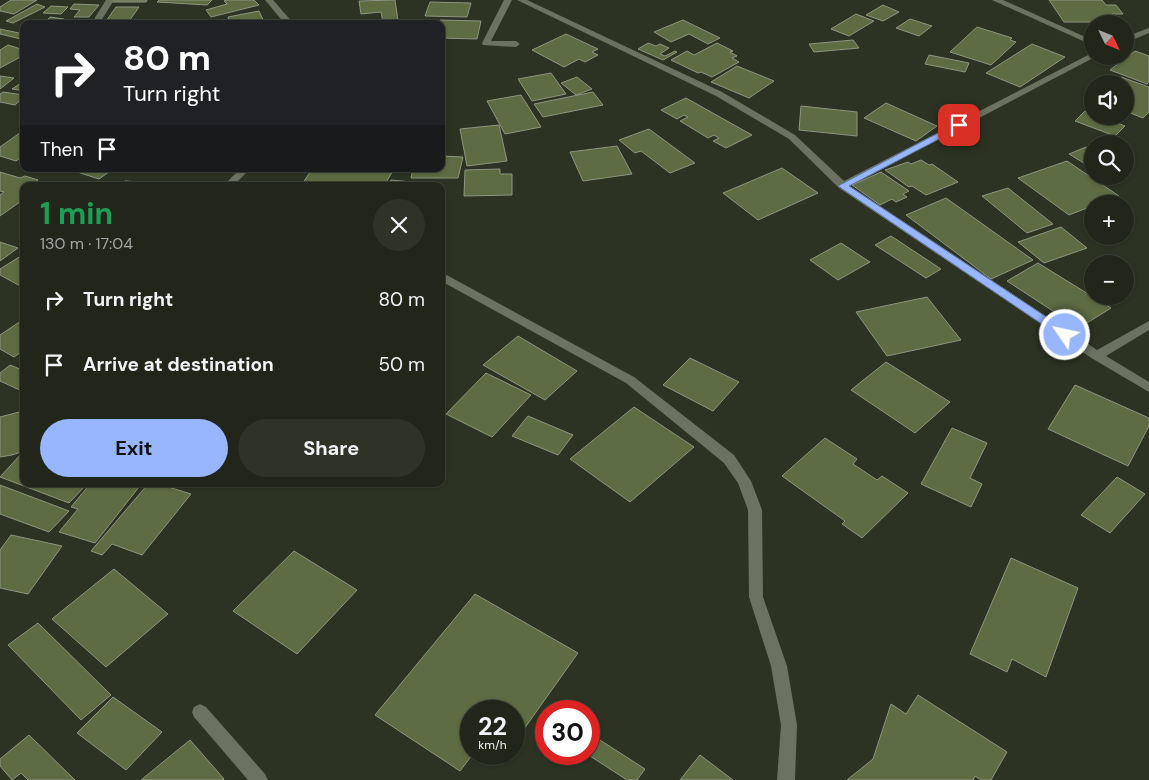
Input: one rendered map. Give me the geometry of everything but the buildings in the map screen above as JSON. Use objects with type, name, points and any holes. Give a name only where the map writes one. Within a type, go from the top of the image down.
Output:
[{"type":"street","points":[[98,20],[110,0]]},
{"type":"street","points":[[269,0],[286,20]]},
{"type":"street","points":[[508,0],[486,43],[516,44]]},
{"type":"street","points":[[521,0],[727,99],[792,137],[843,186],[1097,356],[1149,388]]},
{"type":"street","points":[[996,0],[1084,39]]},
{"type":"street","points":[[1134,36],[1149,30]]},
{"type":"street","points":[[843,186],[1084,59]]},
{"type":"street","points":[[232,182],[242,172]]},
{"type":"street","points":[[445,278],[630,380],[729,459],[744,481],[755,510],[756,598],[779,666],[789,725],[786,780]]},
{"type":"street","points":[[1097,356],[1149,326]]},
{"type":"street","points":[[200,712],[259,780]]},
{"type":"route","points":[[959,125],[843,186],[1065,335]]}]
